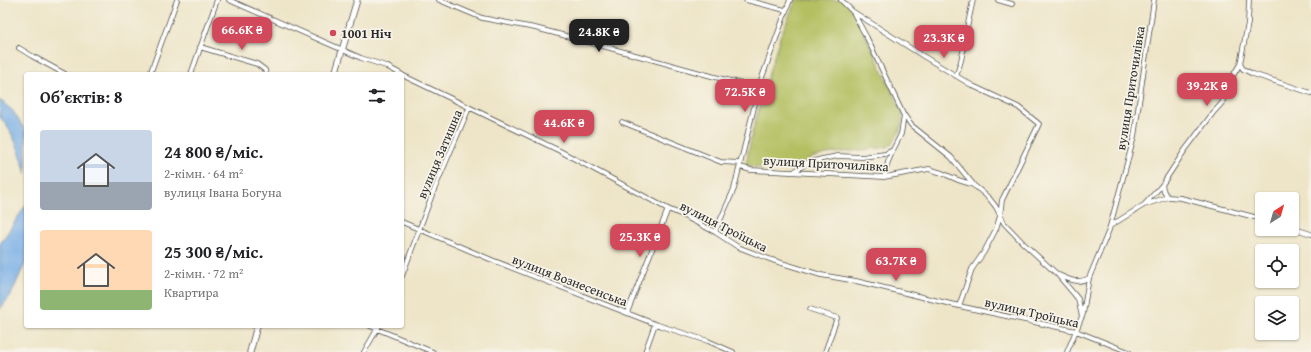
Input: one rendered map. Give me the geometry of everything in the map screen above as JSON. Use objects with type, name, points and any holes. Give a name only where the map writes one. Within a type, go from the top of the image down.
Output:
[{"type":"street","points":[[151,72],[177,0]]},
{"type":"street","points":[[192,72],[217,0]]},
{"type":"street","name":"вулиця Троїцька","points":[[229,0],[265,17],[368,61],[386,66],[397,72]]},
{"type":"street","points":[[335,72],[357,0]]},
{"type":"street","points":[[439,0],[482,18],[535,28],[751,86],[760,82]]},
{"type":"street","points":[[746,0],[785,10]]},
{"type":"street","points":[[715,232],[734,189],[760,82],[785,10],[790,0]]},
{"type":"street","points":[[841,0],[852,11],[923,56],[973,86],[1018,107],[1040,124],[1005,194],[1001,205],[1000,216],[993,235],[984,252],[972,269],[959,306]]},
{"type":"street","points":[[956,76],[960,67],[973,0]]},
{"type":"street","points":[[998,0],[1012,4]]},
{"type":"street","name":"вулиця Приточилівка","points":[[1067,352],[1082,316],[1089,278],[1110,226],[1134,138],[1154,0]]},
{"type":"street","points":[[1144,205],[1162,184],[1185,150],[1222,102],[1231,79],[1240,64],[1248,23],[1249,0]]},
{"type":"street","points":[[852,11],[868,38],[904,116],[911,125],[951,157],[976,187]]},
{"type":"street","points":[[200,47],[257,64],[266,72]]},
{"type":"street","points":[[19,48],[61,72]]},
{"type":"street","points":[[1240,64],[1243,69],[1253,74],[1311,93]]},
{"type":"street","name":"вулиця Троїцька","points":[[404,76],[560,151],[668,209],[715,232],[738,247],[750,252],[821,275],[856,281],[959,306],[1076,331],[1129,352]]},
{"type":"street","name":"вулиця Затишна","points":[[404,271],[432,195],[469,108]]},
{"type":"street","points":[[884,178],[888,162],[901,134],[904,116]]},
{"type":"street","name":"вулиця Приточилівка","points":[[622,122],[721,162],[740,165],[751,170],[884,178],[929,169],[976,187],[995,205],[1008,228],[1057,274],[1077,297],[1082,316]]},
{"type":"street","points":[[795,172],[807,163],[822,158],[838,156],[874,156],[885,154],[893,150]]},
{"type":"street","points":[[1162,184],[1164,192],[1168,197]]},
{"type":"street","points":[[1110,226],[1144,205],[1168,197],[1181,198],[1255,217]]},
{"type":"street","points":[[627,313],[668,209]]},
{"type":"street","name":"вулиця Вознесенська","points":[[404,223],[420,228],[492,260],[655,324],[708,341],[733,352]]},
{"type":"street","points":[[1299,230],[1311,234]]},
{"type":"street","points":[[1057,274],[1066,279],[1078,281],[1089,278]]},
{"type":"street","points":[[810,309],[837,318],[825,352]]},
{"type":"street","points":[[645,352],[655,324]]},
{"type":"street","points":[[250,352],[256,328]]},
{"type":"street","points":[[364,352],[379,328],[433,352]]},
{"type":"green space","points":[[796,0],[843,0],[854,11],[902,112],[900,131],[888,147],[826,154],[811,158],[795,169],[765,169],[746,165],[752,133],[770,69],[780,37]]},
{"type":"water","points":[[0,100],[13,111],[24,129],[24,167],[16,144],[5,123],[0,117]]},
{"type":"water","points":[[24,208],[24,266],[11,295],[0,309],[0,244]]},
{"type":"place","name":"1001 Ніч","points":[[333,33]]}]
